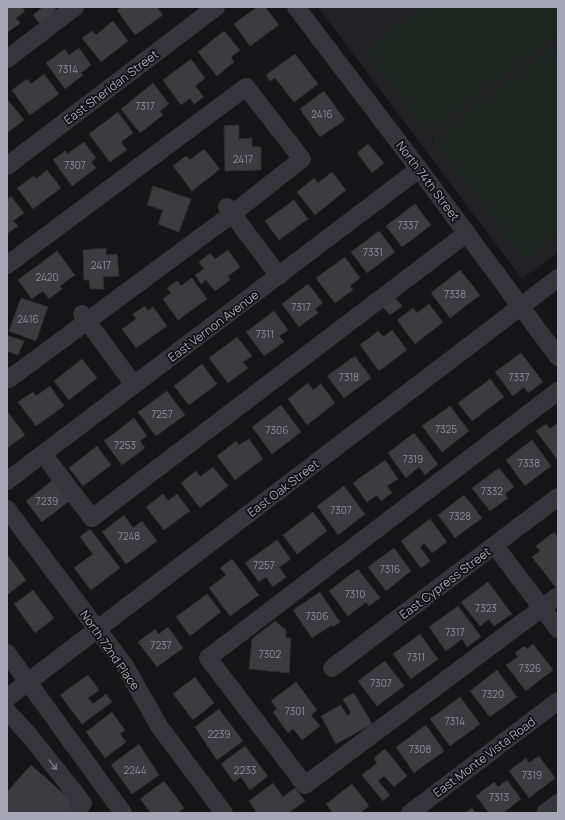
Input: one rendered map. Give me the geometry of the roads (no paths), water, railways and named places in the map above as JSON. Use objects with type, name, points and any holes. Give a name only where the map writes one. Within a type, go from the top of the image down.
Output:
[{"type":"street","points":[[7,59],[76,7]]},
{"type":"street","name":"East Sheridan Street","points":[[7,166],[216,7]]},
{"type":"street","name":"North 74th Street","points":[[296,7],[467,233],[558,357]]},
{"type":"street","points":[[7,265],[246,86],[302,159],[229,210],[84,317],[9,379],[7,376]]},
{"type":"street","name":"East Vernon Avenue","points":[[7,481],[419,169]]},
{"type":"street","points":[[229,210],[279,276]]},
{"type":"street","points":[[43,454],[92,518],[467,233]]},
{"type":"street","name":"East Oak Street","points":[[7,698],[558,278]]},
{"type":"street","points":[[84,317],[134,385]]},
{"type":"street","points":[[558,391],[208,658],[305,785],[558,596]]},
{"type":"street","name":"East Cypress Street","points":[[332,668],[558,497]]},
{"type":"street","name":"North 72nd Place","points":[[7,509],[125,666],[159,726],[224,813]]},
{"type":"street","points":[[495,546],[558,629]]},
{"type":"street","points":[[7,653],[123,813]]},
{"type":"street","name":"East Monte Vista Road","points":[[410,813],[558,701]]},
{"type":"street","points":[[7,711],[29,735],[83,803],[75,813]]},
{"type":"street","points":[[545,813],[558,803]]}]
